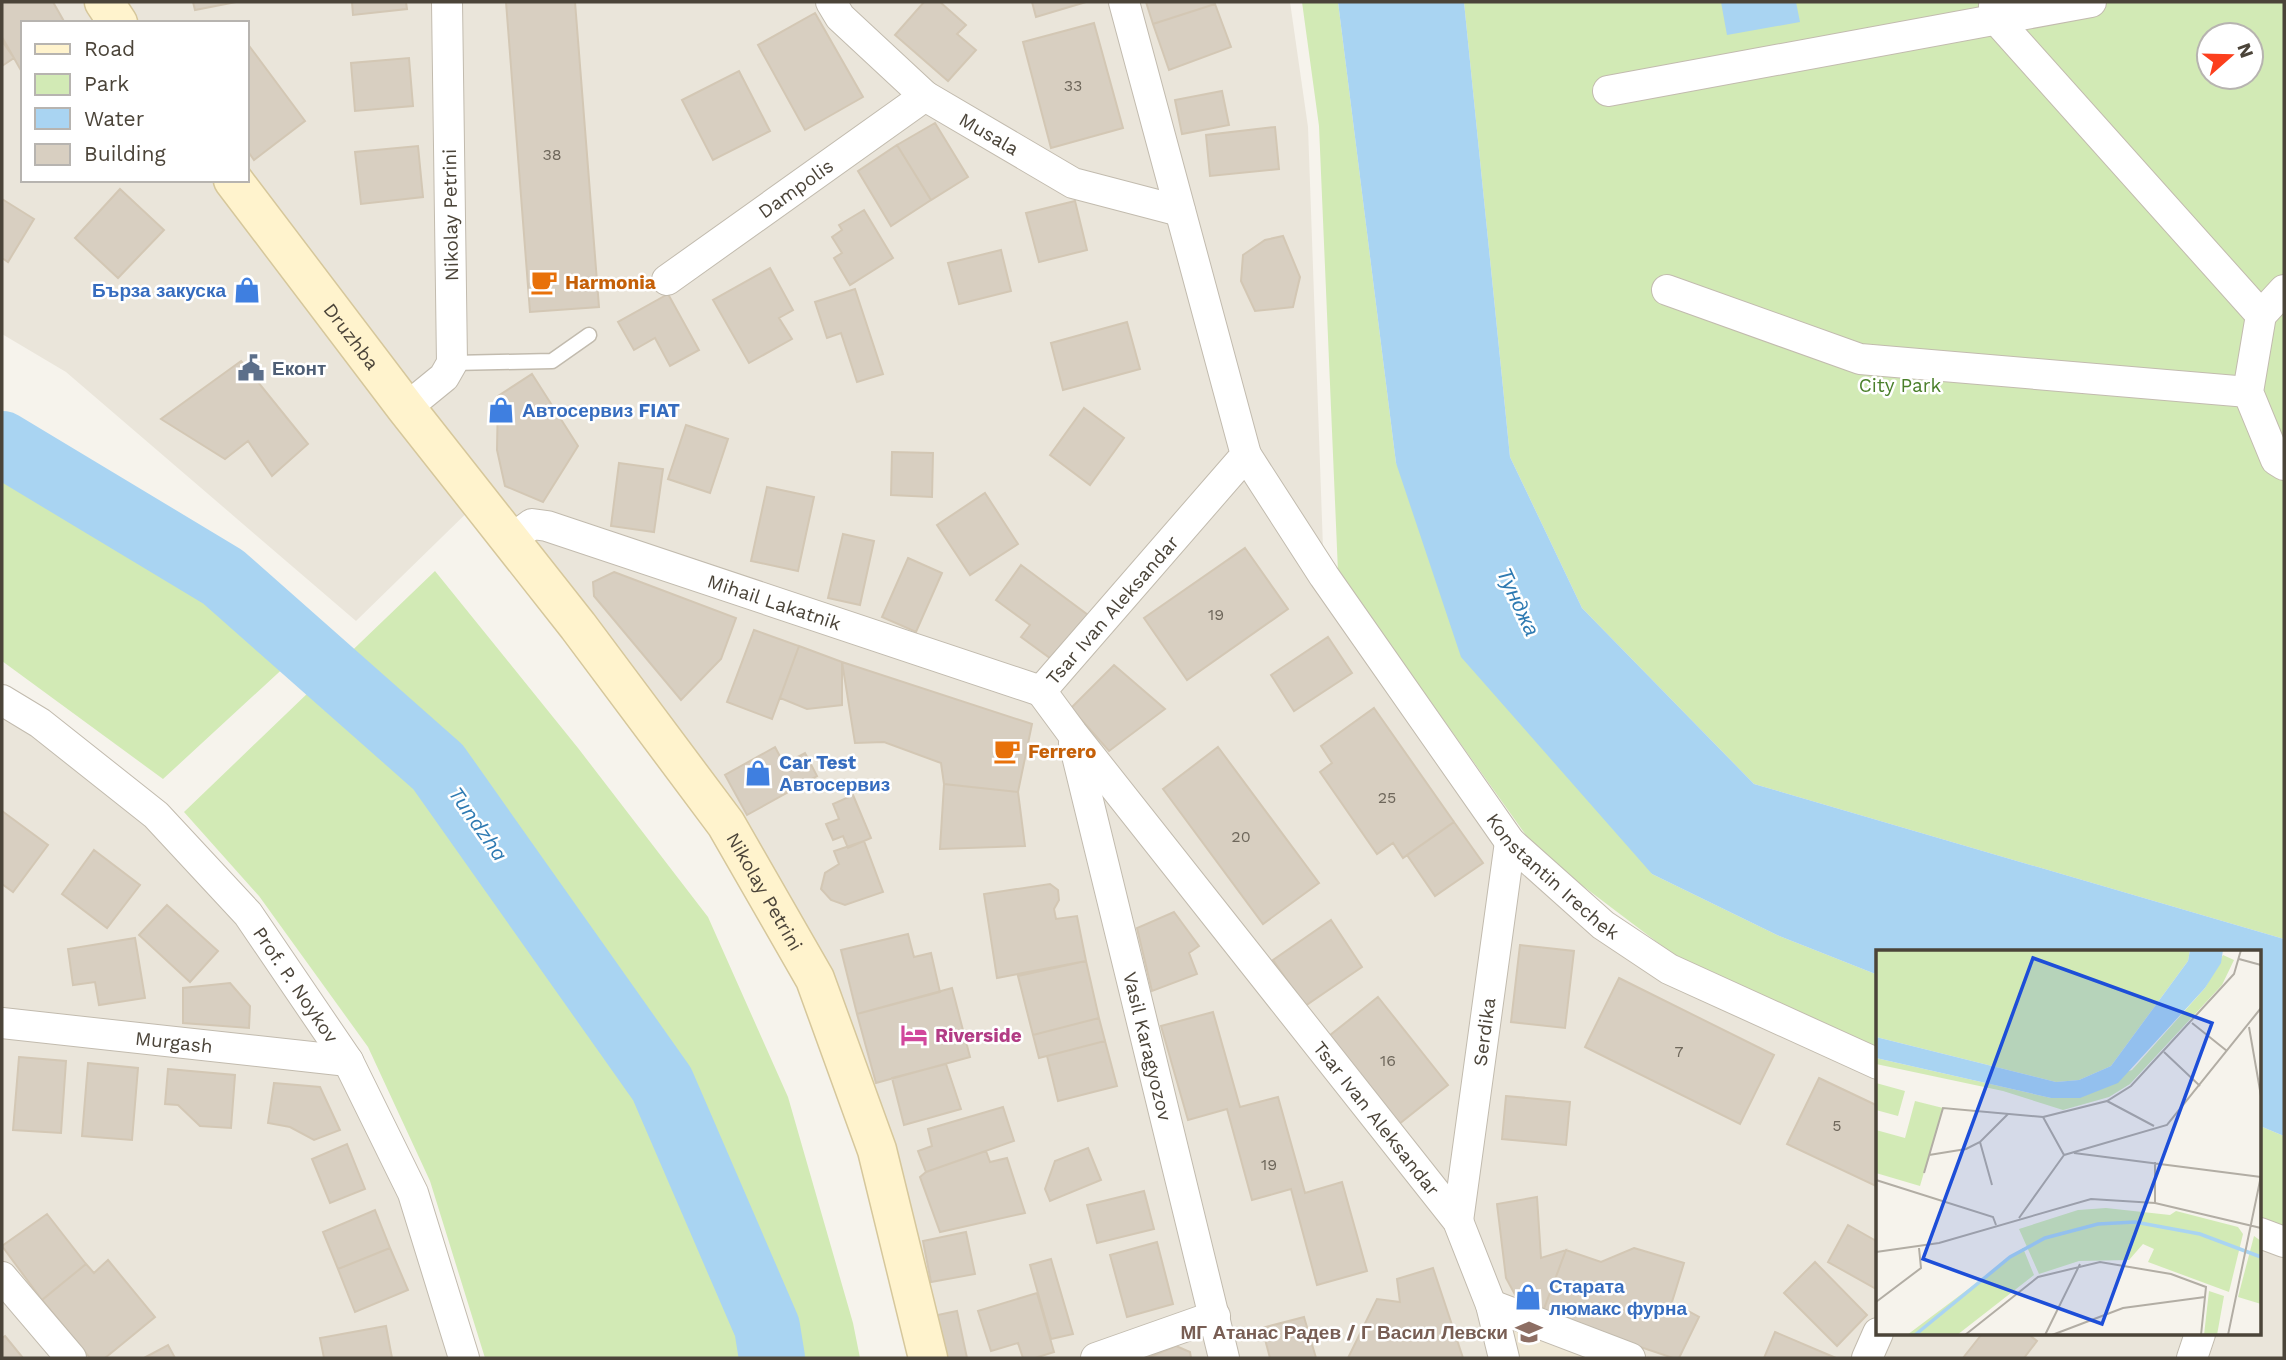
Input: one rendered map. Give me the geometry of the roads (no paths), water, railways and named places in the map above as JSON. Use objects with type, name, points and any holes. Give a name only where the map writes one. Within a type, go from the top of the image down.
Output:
[{"type":"street","points":[[104,2],[117,21]]},
{"type":"street","name":"Nikolay Petrini","points":[[447,2],[452,363]]},
{"type":"street","name":"Musala","points":[[831,2],[839,17],[925,96],[1073,183],[1180,211]]},
{"type":"street","points":[[1124,2],[1246,455]]},
{"type":"street","points":[[1608,91],[1994,11],[2091,2]]},
{"type":"street","points":[[1994,11],[2261,315]]},
{"type":"street","name":"Dampolis","points":[[667,280],[925,96]]},
{"type":"street","name":"Druzhba","points":[[235,182],[471,489]]},
{"type":"street","points":[[1667,290],[1860,359],[2248,392]]},
{"type":"street","points":[[2284,290],[2261,315],[2248,392],[2276,460],[2284,466]]},
{"type":"street","points":[[406,408],[443,377],[452,363]]},
{"type":"street","name":"Konstantin Irechek","points":[[1246,455],[1324,576],[1510,842],[1603,925],[1669,968],[1876,1064]]},
{"type":"street","name":"Tsar Ivan Aleksandar","points":[[1246,455],[1041,691],[1458,1221],[1492,1305],[1504,1358]]},
{"type":"street","name":"Nikolay Petrini","points":[[471,489],[578,626],[726,824],[814,979],[877,1150],[928,1358]]},
{"type":"street","name":"Mihail Lakatnik","points":[[510,540],[532,524],[547,526],[1041,691]]},
{"type":"street","name":"Prof. P. Noykov","points":[[2,700],[40,723],[156,815],[247,914],[348,1061],[413,1193],[464,1358]]},
{"type":"street","name":"Vasil Karagyozov","points":[[1072,733],[1224,1358]]},
{"type":"street","name":"Serdika","points":[[1458,1221],[1510,842]]},
{"type":"street","name":"Murgash","points":[[2,1023],[348,1061]]},
{"type":"street","points":[[2262,1234],[2284,1242]]},
{"type":"street","points":[[2,1277],[71,1358]]},
{"type":"street","points":[[1492,1305],[1630,1358]]},
{"type":"street","points":[[1096,1358],[1215,1316]]},
{"type":"street","points":[[1867,1358],[1877,1336]]},
{"type":"street","points":[[2192,1358],[2199,1336]]},
{"type":"lane","points":[[452,363],[552,361],[589,335]]},
{"type":"water","name":"Тунджа","points":[[1338,2],[1464,2],[1510,457],[1582,608],[1754,784],[2284,939],[2284,1136],[2262,1127],[2262,950],[1876,950],[1876,974],[1777,935],[1652,874],[1461,657],[1396,463]]},
{"type":"water","points":[[1721,2],[1796,2],[1800,22],[1727,35]]},
{"type":"waterway","name":"Tundzha","points":[[2,444],[223,577],[438,767],[662,1084],[767,1327],[772,1358]]},
{"type":"place","name":"Harmonia","points":[[544,282]]},
{"type":"place","name":"Бърза закуска","points":[[247,290]]},
{"type":"place","name":"Еконт","points":[[251,368]]},
{"type":"place","name":"Автосервиз FIAT","points":[[501,410]]},
{"type":"place","name":"Ferrero","points":[[1007,751]]},
{"type":"place","name":"Car Test Автосервиз","points":[[758,773]]},
{"type":"place","name":"Riverside","points":[[914,1035]]},
{"type":"place","name":"Старата люмакс фурна","points":[[1528,1297]]},
{"type":"place","name":"МГ Атанас Радев / Г Васил Левски","points":[[1529,1332]]},
{"type":"park label","name":"City Park","points":[[1900,385]]}]
